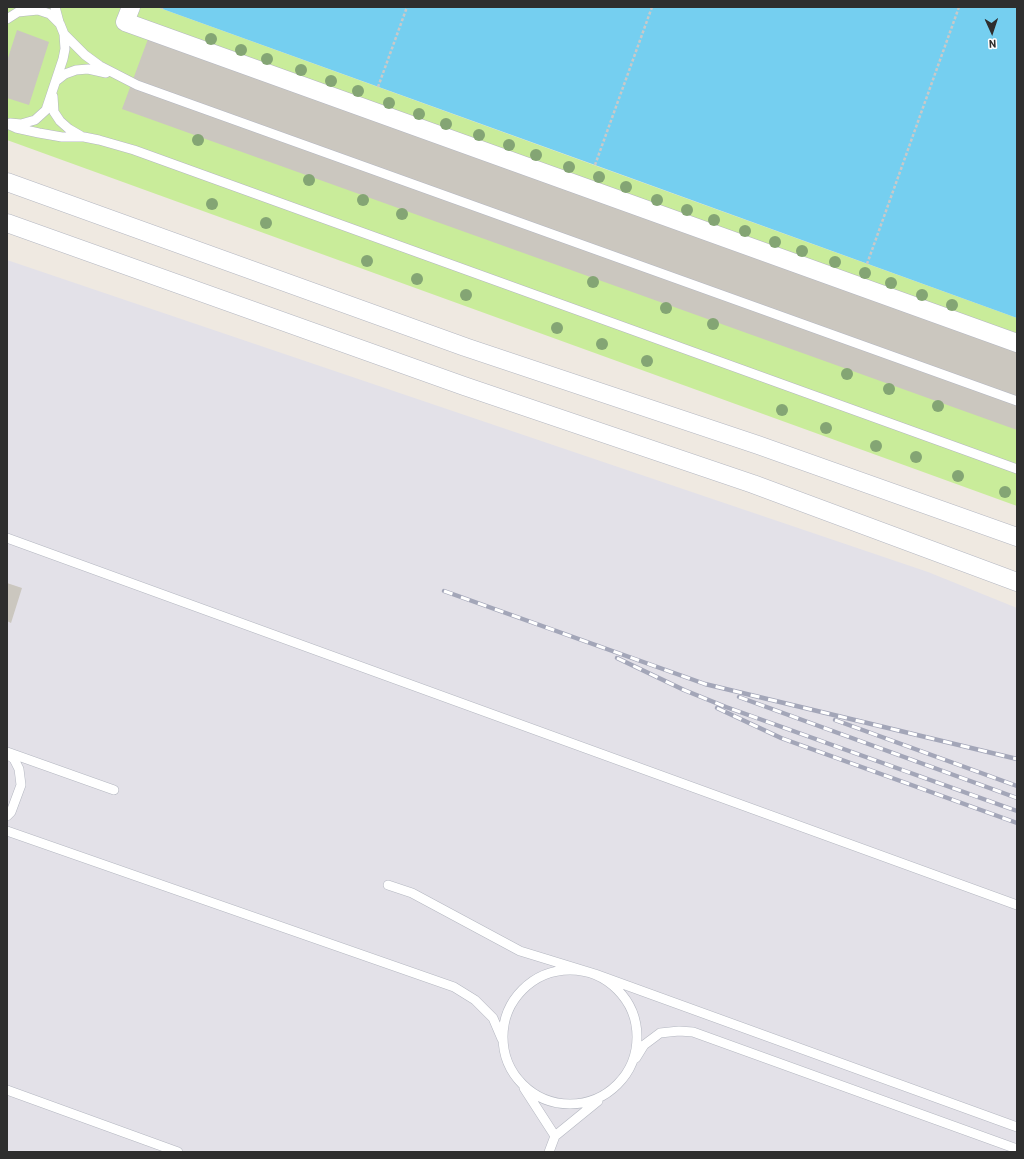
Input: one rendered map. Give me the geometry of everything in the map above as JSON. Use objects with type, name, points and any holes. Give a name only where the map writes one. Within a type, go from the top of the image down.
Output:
[{"type":"street","points":[[131,7],[125,22],[1017,343]]},
{"type":"street","points":[[7,182],[465,347],[758,445],[1017,537]]},
{"type":"street","points":[[7,223],[456,383],[753,484],[1017,582]]},
{"type":"lane","points":[[7,18],[28,7]]},
{"type":"lane","points":[[7,124],[21,124],[35,120],[46,110],[65,49],[64,34],[55,7]]},
{"type":"lane","points":[[18,12],[38,10],[50,14],[60,24]]},
{"type":"lane","points":[[64,34],[85,55],[137,85],[1017,401]]},
{"type":"lane","points":[[56,81],[65,74],[76,70],[88,69],[119,76]]},
{"type":"lane","points":[[52,91],[54,112],[60,122],[84,137]]},
{"type":"lane","points":[[7,124],[16,128],[39,133],[84,137],[134,150],[1017,469]]},
{"type":"lane","points":[[7,538],[1017,905]]},
{"type":"lane","points":[[7,753],[114,790]]},
{"type":"lane","points":[[7,753],[14,759],[19,769],[21,785],[11,812],[7,816]]},
{"type":"lane","points":[[7,831],[454,987],[475,1000],[494,1018],[502,1039],[507,1062],[555,1136]]},
{"type":"lane","points":[[388,885],[412,893],[520,951],[595,974],[1017,1127]]},
{"type":"lane","points":[[502,1039],[506,1016],[516,996],[534,980],[554,972],[575,970],[595,974],[614,985],[628,1001],[636,1021],[638,1042],[633,1062]]},
{"type":"lane","points":[[549,1152],[555,1136],[622,1080],[644,1045],[660,1033],[679,1031],[693,1032],[1017,1149]]},
{"type":"lane","points":[[520,1082],[538,1096],[560,1104],[584,1103],[606,1094]]},
{"type":"lane","points":[[7,1090],[178,1152]]},
{"type":"path","points":[[378,87],[407,7]]},
{"type":"path","points":[[596,165],[652,7]]},
{"type":"path","points":[[866,264],[959,7]]},
{"type":"shaded area","points":[[7,260],[928,572],[1017,608],[1017,1152],[7,1152]]},
{"type":"green space","points":[[7,7],[157,7],[1017,318],[1017,506],[7,140]]},
{"type":"water","points":[[157,7],[1017,7],[1017,318],[595,165]]},
{"type":"building","points":[[17,30],[49,42],[29,105],[7,98],[7,61]]},
{"type":"building","points":[[148,39],[1017,352],[1017,430],[122,109]]},
{"type":"building","points":[[7,583],[22,588],[11,623],[7,621]]},
{"type":"railway","points":[[444,591],[705,684],[1017,759]]},
{"type":"railway","points":[[617,658],[684,690],[726,707],[1017,811]]},
{"type":"railway","points":[[739,697],[1017,798]]},
{"type":"railway","points":[[717,708],[781,738],[1017,823]]},
{"type":"railway","points":[[835,720],[1017,786]]}]
